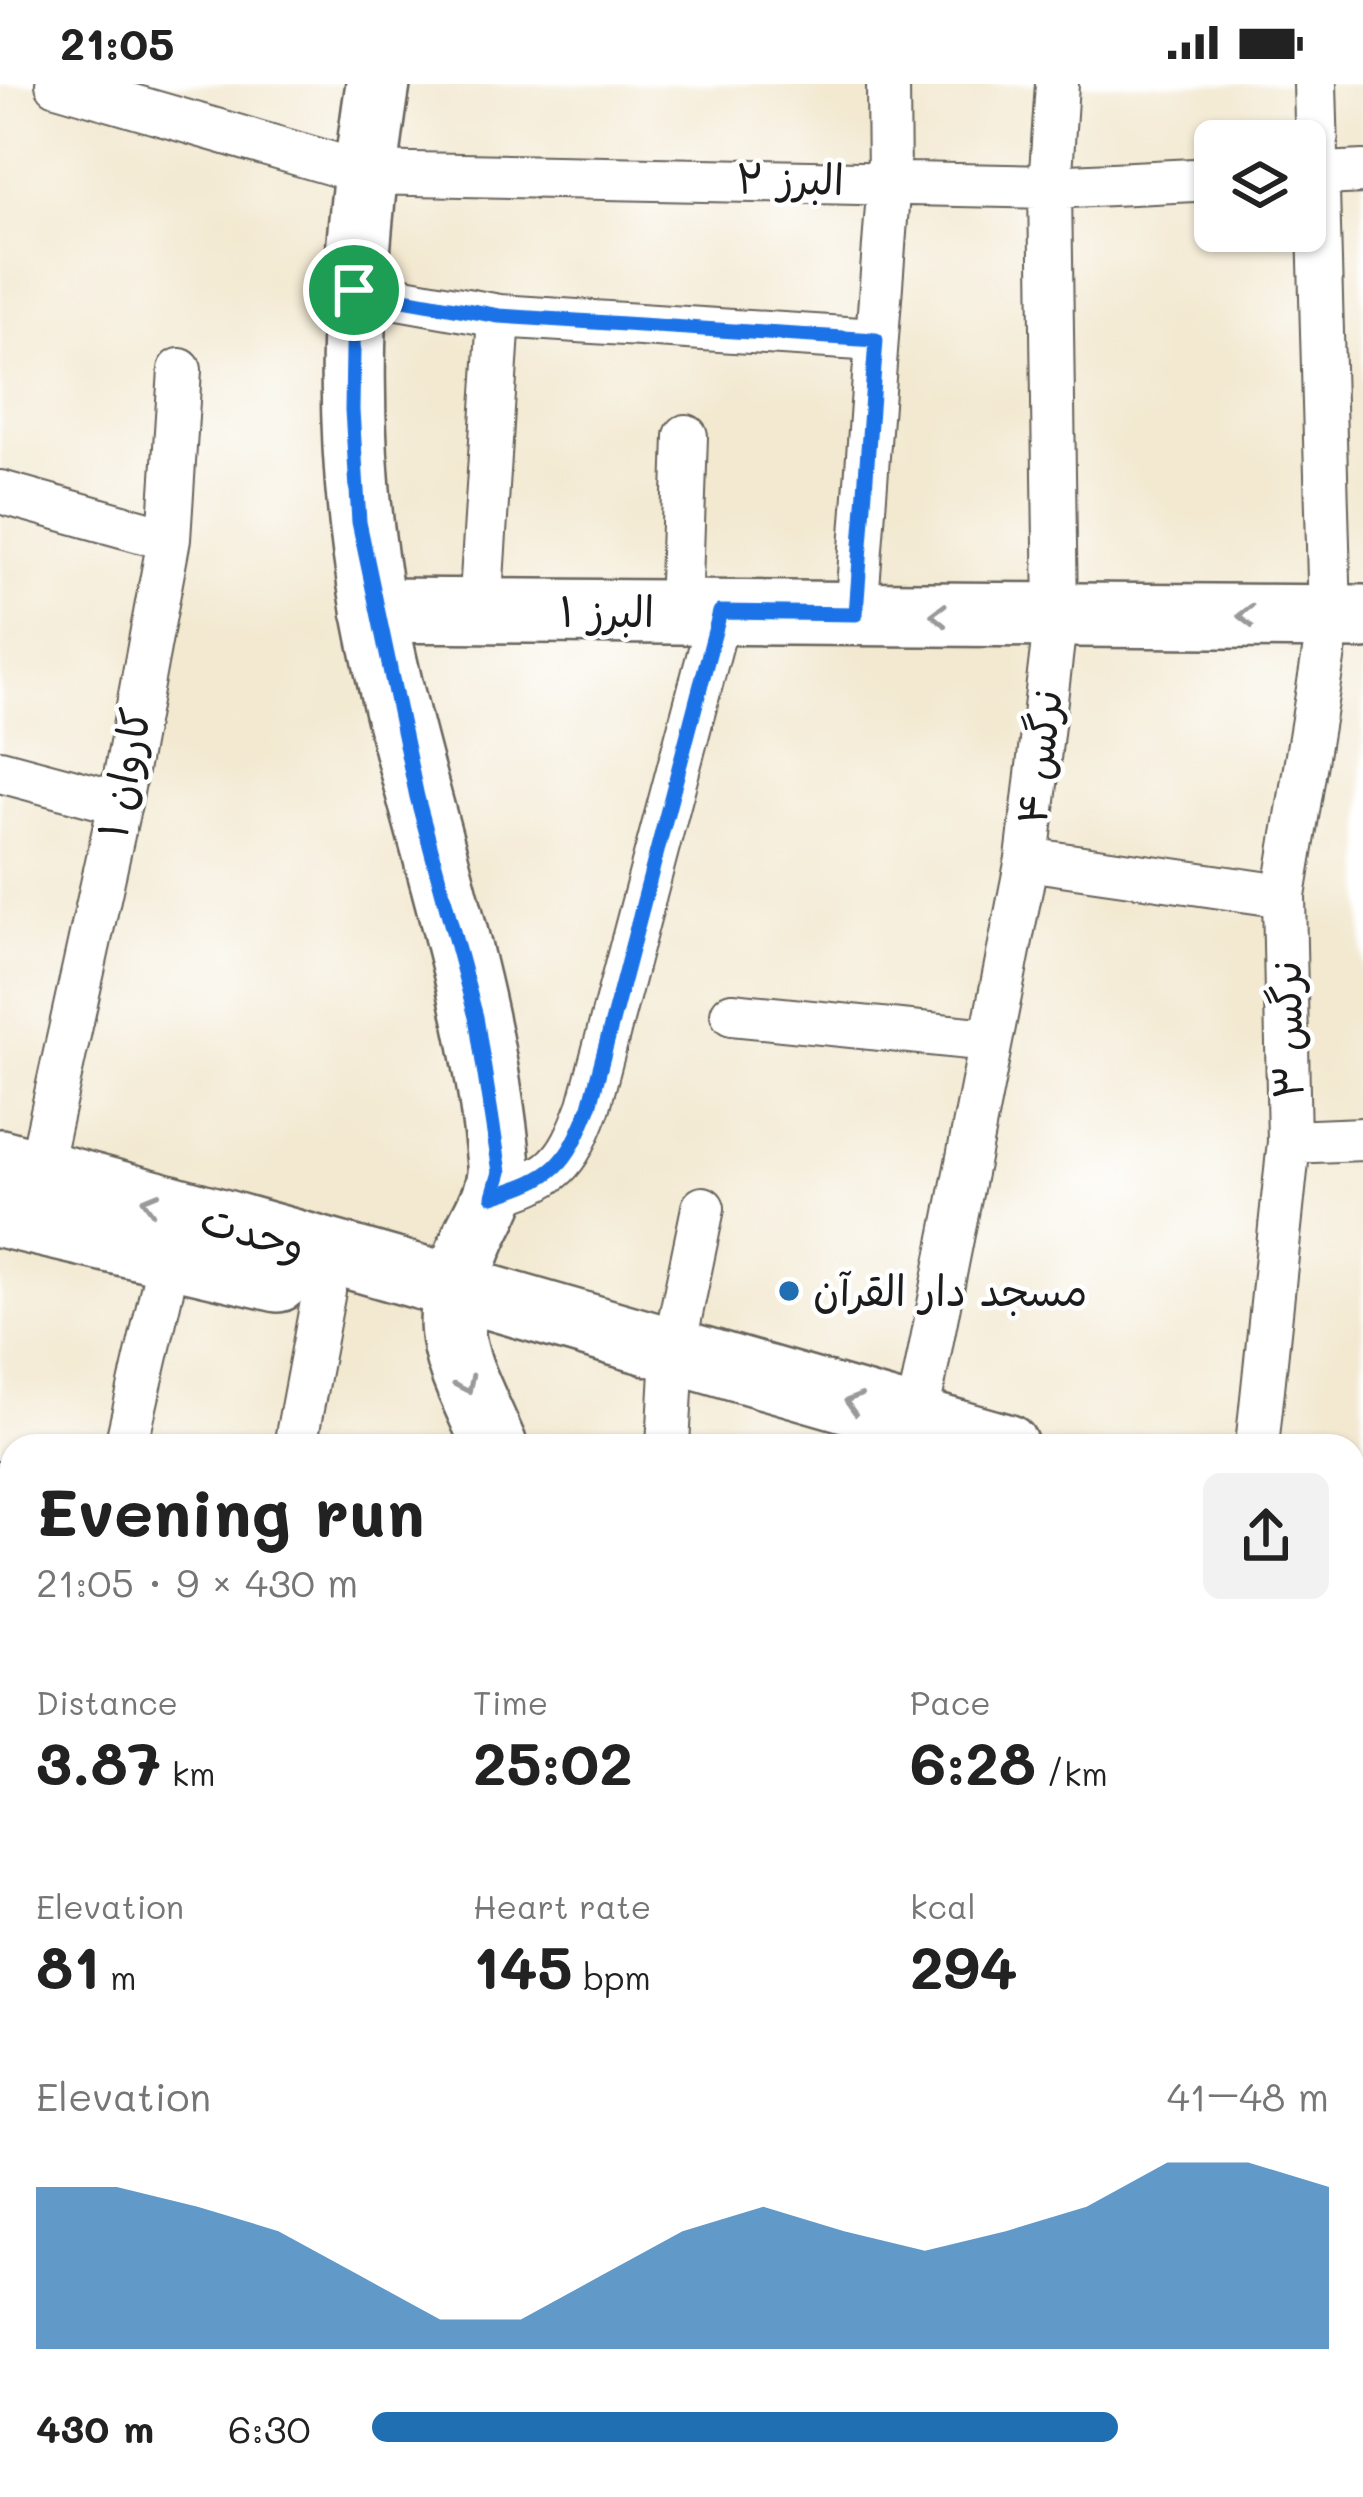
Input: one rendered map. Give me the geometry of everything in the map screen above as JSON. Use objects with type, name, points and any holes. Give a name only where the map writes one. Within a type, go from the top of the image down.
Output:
[{"type":"street","name":"البرز ۲","points":[[56,84],[364,173],[890,180],[1050,187],[1194,180]]},
{"type":"street","points":[[378,84],[364,173],[354,290],[352,410],[359,522],[374,610],[476,1017],[500,1172],[457,1366],[489,1434]]},
{"type":"street","points":[[856,614],[890,180],[888,84]]},
{"type":"street","name":"نرگس ۴","points":[[916,1420],[1027,859],[1056,616],[1050,187],[1057,84]]},
{"type":"street","name":"نرگس ۳","points":[[1314,120],[1315,84]]},
{"type":"street","points":[[1326,173],[1363,172]]},
{"type":"street","name":"نرگس ۳","points":[[1258,1434],[1289,1142],[1284,896],[1346,617],[1318,252]]},
{"type":"street","points":[[354,290],[499,316],[876,340]]},
{"type":"street","points":[[480,611],[499,316]]},
{"type":"street","name":"کاروان ۱","points":[[13,1182],[120,803],[169,539],[180,370]]},
{"type":"street","points":[[493,1196],[548,1179],[573,1148],[581,1127],[700,612],[686,436]]},
{"type":"street","points":[[0,492],[169,539]]},
{"type":"street","name":"البرز ۱","points":[[374,610],[1346,617]]},
{"type":"street","points":[[0,771],[120,803]]},
{"type":"street","points":[[1027,859],[1284,896]]},
{"type":"street","points":[[732,1013],[988,1040]]},
{"type":"street","points":[[1289,1142],[1363,1139]]},
{"type":"street","name":"وحدت","points":[[13,1182],[170,1255],[324,1291],[470,1300]]},
{"type":"street","name":"وحدت","points":[[13,1182],[317,1250],[470,1300],[964,1434]]},
{"type":"street","points":[[669,1434],[673,1352],[703,1208]]},
{"type":"street","points":[[129,1434],[170,1255]]},
{"type":"street","points":[[297,1434],[324,1291]]},
{"type":"place","name":"مسجد دار القرآن","points":[[789,1291]]},
{"type":"route","points":[[354,290],[499,316],[876,340],[856,614],[720,612],[590,1106],[573,1148],[548,1179],[493,1196],[500,1172],[476,1017],[417,797],[359,522],[352,410],[354,290]]}]
